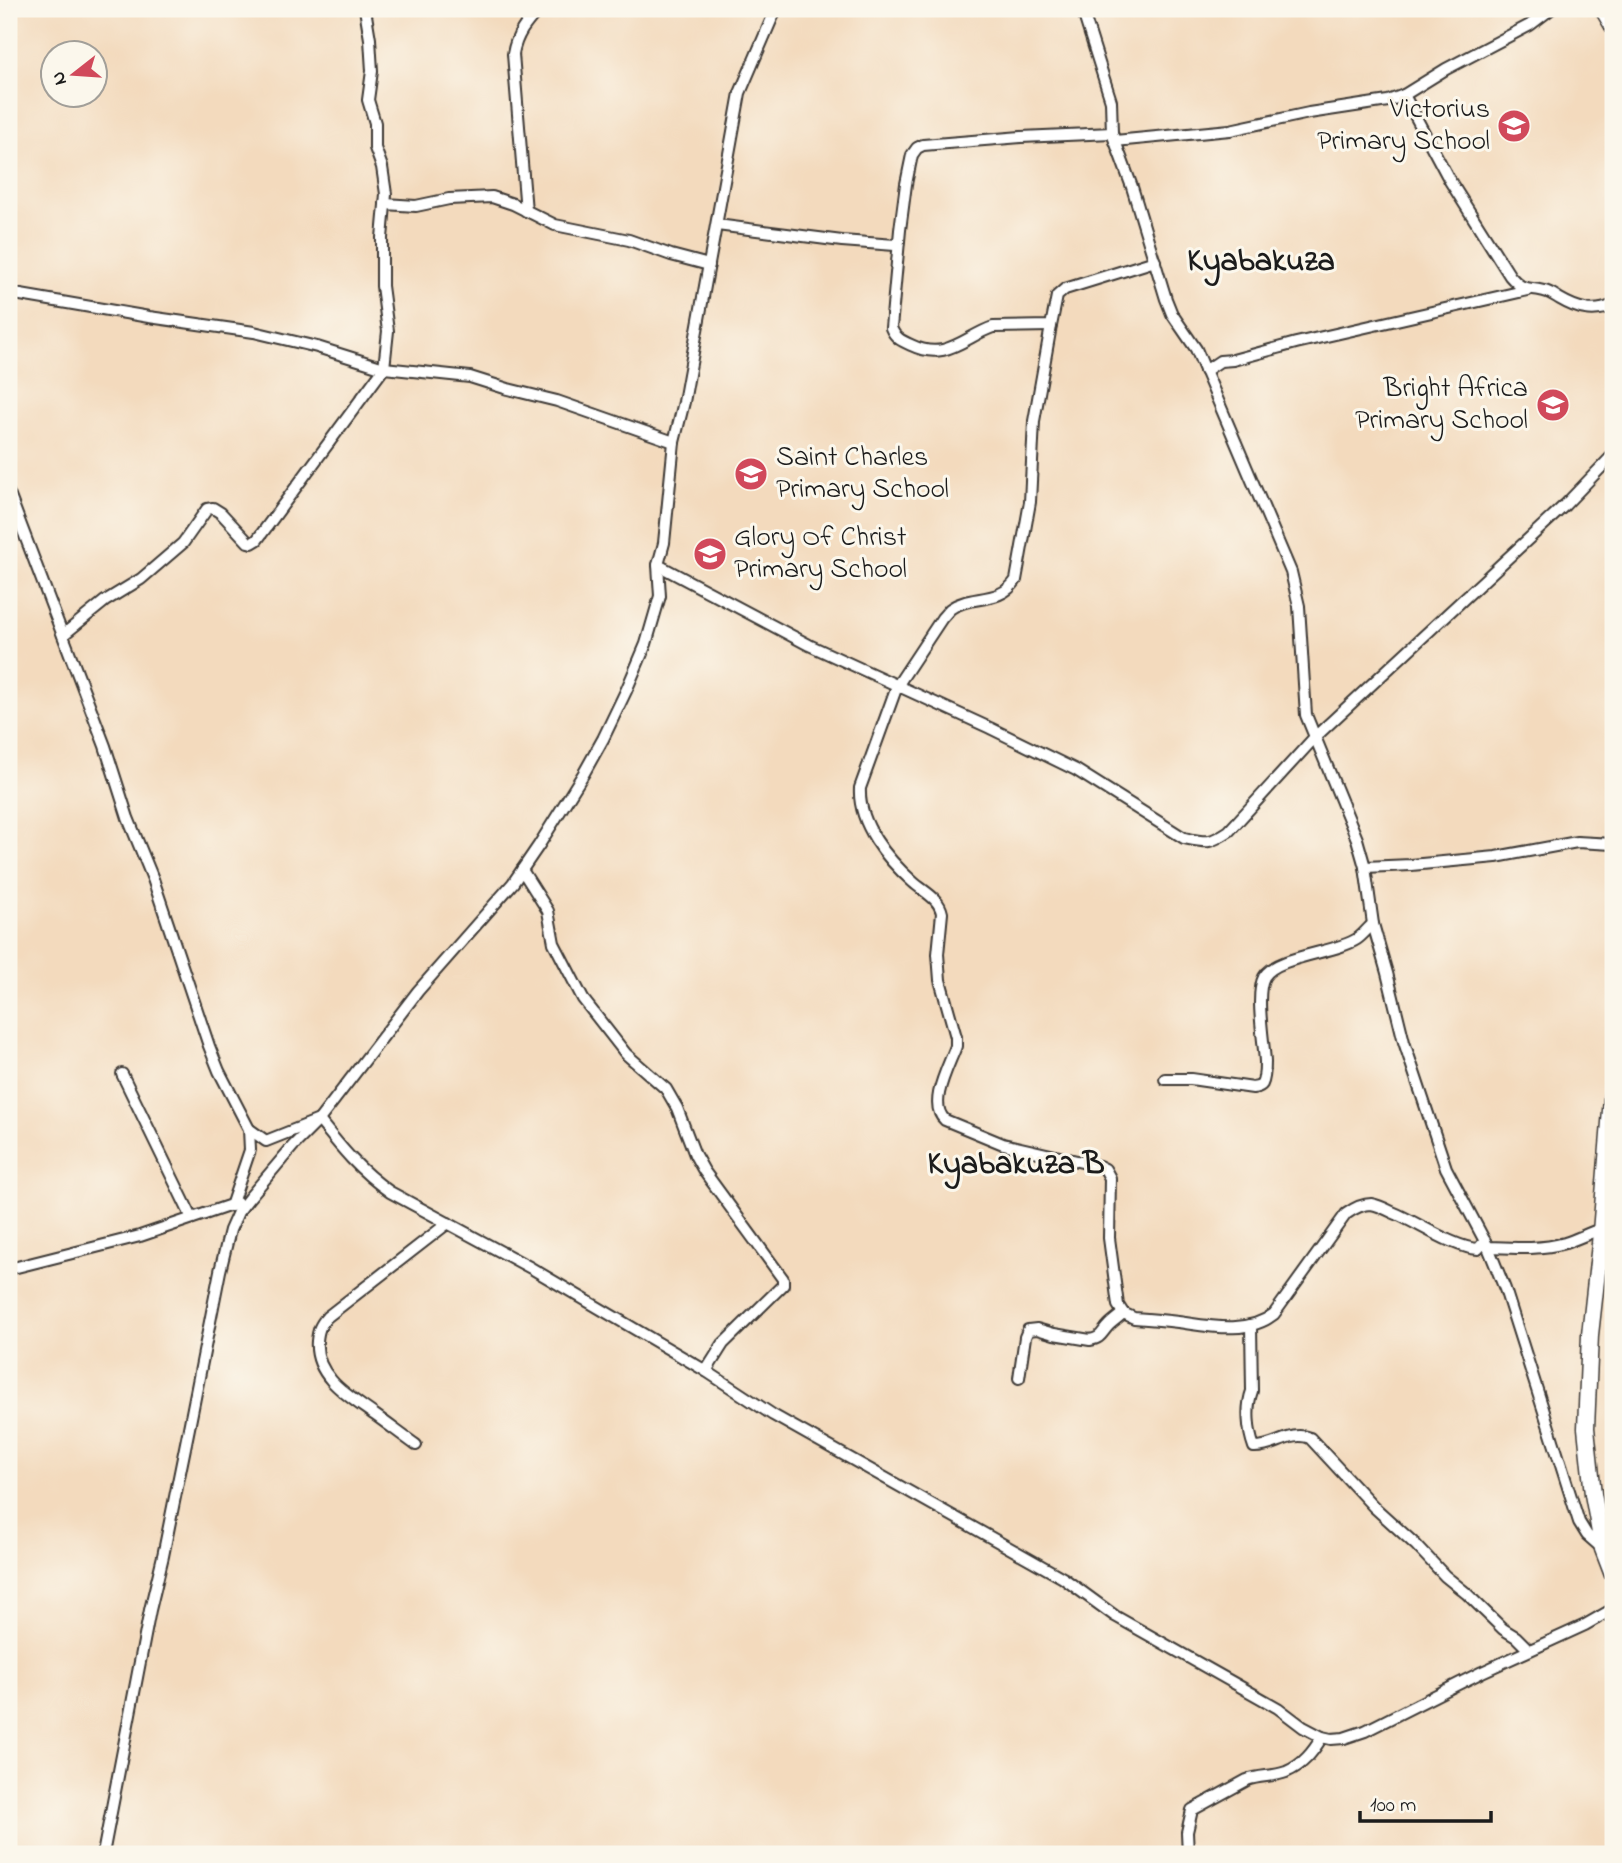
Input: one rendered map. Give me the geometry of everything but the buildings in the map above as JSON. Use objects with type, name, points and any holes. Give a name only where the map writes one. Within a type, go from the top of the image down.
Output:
[{"type":"highway","points":[[1613,1086],[1590,1335],[1586,1428],[1591,1484],[1603,1549],[1613,1575]]},
{"type":"street","points":[[63,635],[105,601],[141,579],[183,543],[207,509],[213,508],[221,513],[248,542],[257,540],[384,368],[388,331],[382,286],[385,204],[383,175],[375,148],[375,123],[368,100],[372,71],[365,9]]},
{"type":"street","points":[[526,211],[513,54],[515,41],[539,9]]},
{"type":"street","points":[[103,1854],[225,1245],[238,1212],[293,1146],[320,1120],[418,991],[494,906],[522,870],[584,773],[626,691],[646,644],[660,596],[658,565],[664,542],[674,442],[684,402],[740,93],[776,9]]},
{"type":"street","points":[[1082,9],[1111,101],[1113,137],[1132,187],[1169,307],[1196,349],[1291,572],[1299,606],[1306,715],[1357,839],[1365,867],[1373,924],[1404,1042],[1440,1154],[1487,1244],[1506,1289],[1576,1515],[1587,1535],[1603,1549]]},
{"type":"street","points":[[1051,326],[993,327],[960,345],[928,350],[898,339],[893,333],[891,323],[906,184],[912,155],[923,145],[1021,137],[1113,137],[1230,130],[1309,113],[1388,101],[1404,95],[1530,24],[1551,9]]},
{"type":"street","points":[[1404,95],[1450,181],[1519,287],[1546,291],[1585,310],[1613,305]]},
{"type":"street","points":[[385,204],[416,206],[449,199],[492,197],[513,204],[555,225],[629,240],[709,265]]},
{"type":"street","points":[[717,225],[842,241],[895,245],[899,240]]},
{"type":"street","points":[[1155,261],[1065,289],[1057,296],[1034,421],[1030,502],[1016,580],[1011,589],[1004,593],[960,604],[950,609],[942,618],[897,686],[860,788],[862,811],[873,835],[894,863],[941,907],[938,954],[940,980],[956,1037],[956,1046],[939,1093],[940,1115],[1003,1144],[1099,1166],[1108,1172],[1111,1184],[1109,1238],[1116,1294],[1123,1313],[1134,1318],[1206,1326],[1251,1325],[1266,1320],[1274,1314],[1346,1214],[1366,1205],[1375,1205],[1409,1219],[1468,1248],[1478,1249],[1487,1244],[1528,1249],[1543,1247],[1563,1243],[1601,1229]]},
{"type":"street","points":[[1205,371],[1220,361],[1528,290]]},
{"type":"street","points":[[9,293],[254,332],[317,347],[384,368],[470,377],[557,401],[674,442]]},
{"type":"street","points":[[1196,349],[1220,361]]},
{"type":"street","points":[[658,565],[809,645],[990,728],[1076,771],[1184,838],[1214,841],[1229,831],[1315,737],[1565,505],[1613,455]]},
{"type":"street","points":[[9,494],[105,746],[209,1046],[249,1129],[250,1150],[231,1206]]},
{"type":"street","points":[[1365,867],[1496,857],[1577,842],[1613,844]]},
{"type":"street","points":[[522,870],[548,911],[554,943],[583,999],[626,1055],[666,1089],[704,1171],[783,1279],[783,1285],[723,1345],[706,1371]]},
{"type":"street","points":[[1166,1079],[1191,1079],[1259,1087],[1265,1069],[1261,990],[1266,974],[1294,959],[1356,939],[1373,924]]},
{"type":"street","points":[[122,1074],[192,1218]]},
{"type":"street","points":[[249,1129],[266,1141],[320,1120]]},
{"type":"street","points":[[320,1120],[350,1159],[390,1192],[531,1268],[706,1371],[773,1415],[1063,1578],[1115,1616],[1322,1737],[1344,1738],[1365,1731],[1613,1609]]},
{"type":"street","points":[[9,1269],[140,1237],[249,1198]]},
{"type":"street","points":[[416,1445],[342,1391],[330,1379],[321,1366],[316,1349],[317,1333],[327,1317],[448,1223]]},
{"type":"street","points":[[1019,1378],[1028,1330],[1037,1329],[1090,1340],[1102,1335],[1123,1313]]},
{"type":"street","points":[[1251,1325],[1252,1391],[1248,1402],[1254,1447],[1301,1434],[1310,1438],[1374,1507],[1445,1576],[1529,1650]]},
{"type":"street","points":[[1188,1854],[1187,1832],[1192,1810],[1247,1780],[1286,1772],[1303,1762],[1322,1737]]},
{"type":"place","name":"Victorius Primary School","points":[[1514,126]]},
{"type":"place","name":"Bright Africa Primary School","points":[[1553,405]]},
{"type":"place","name":"Saint Charles Primary School","points":[[751,474]]},
{"type":"place","name":"Glory Of Christ Primary School","points":[[710,554]]},
{"type":"district","name":"Kyabakuza","points":[[1261,262]]},
{"type":"district","name":"Kyabakuza B","points":[[1016,1165]]}]
